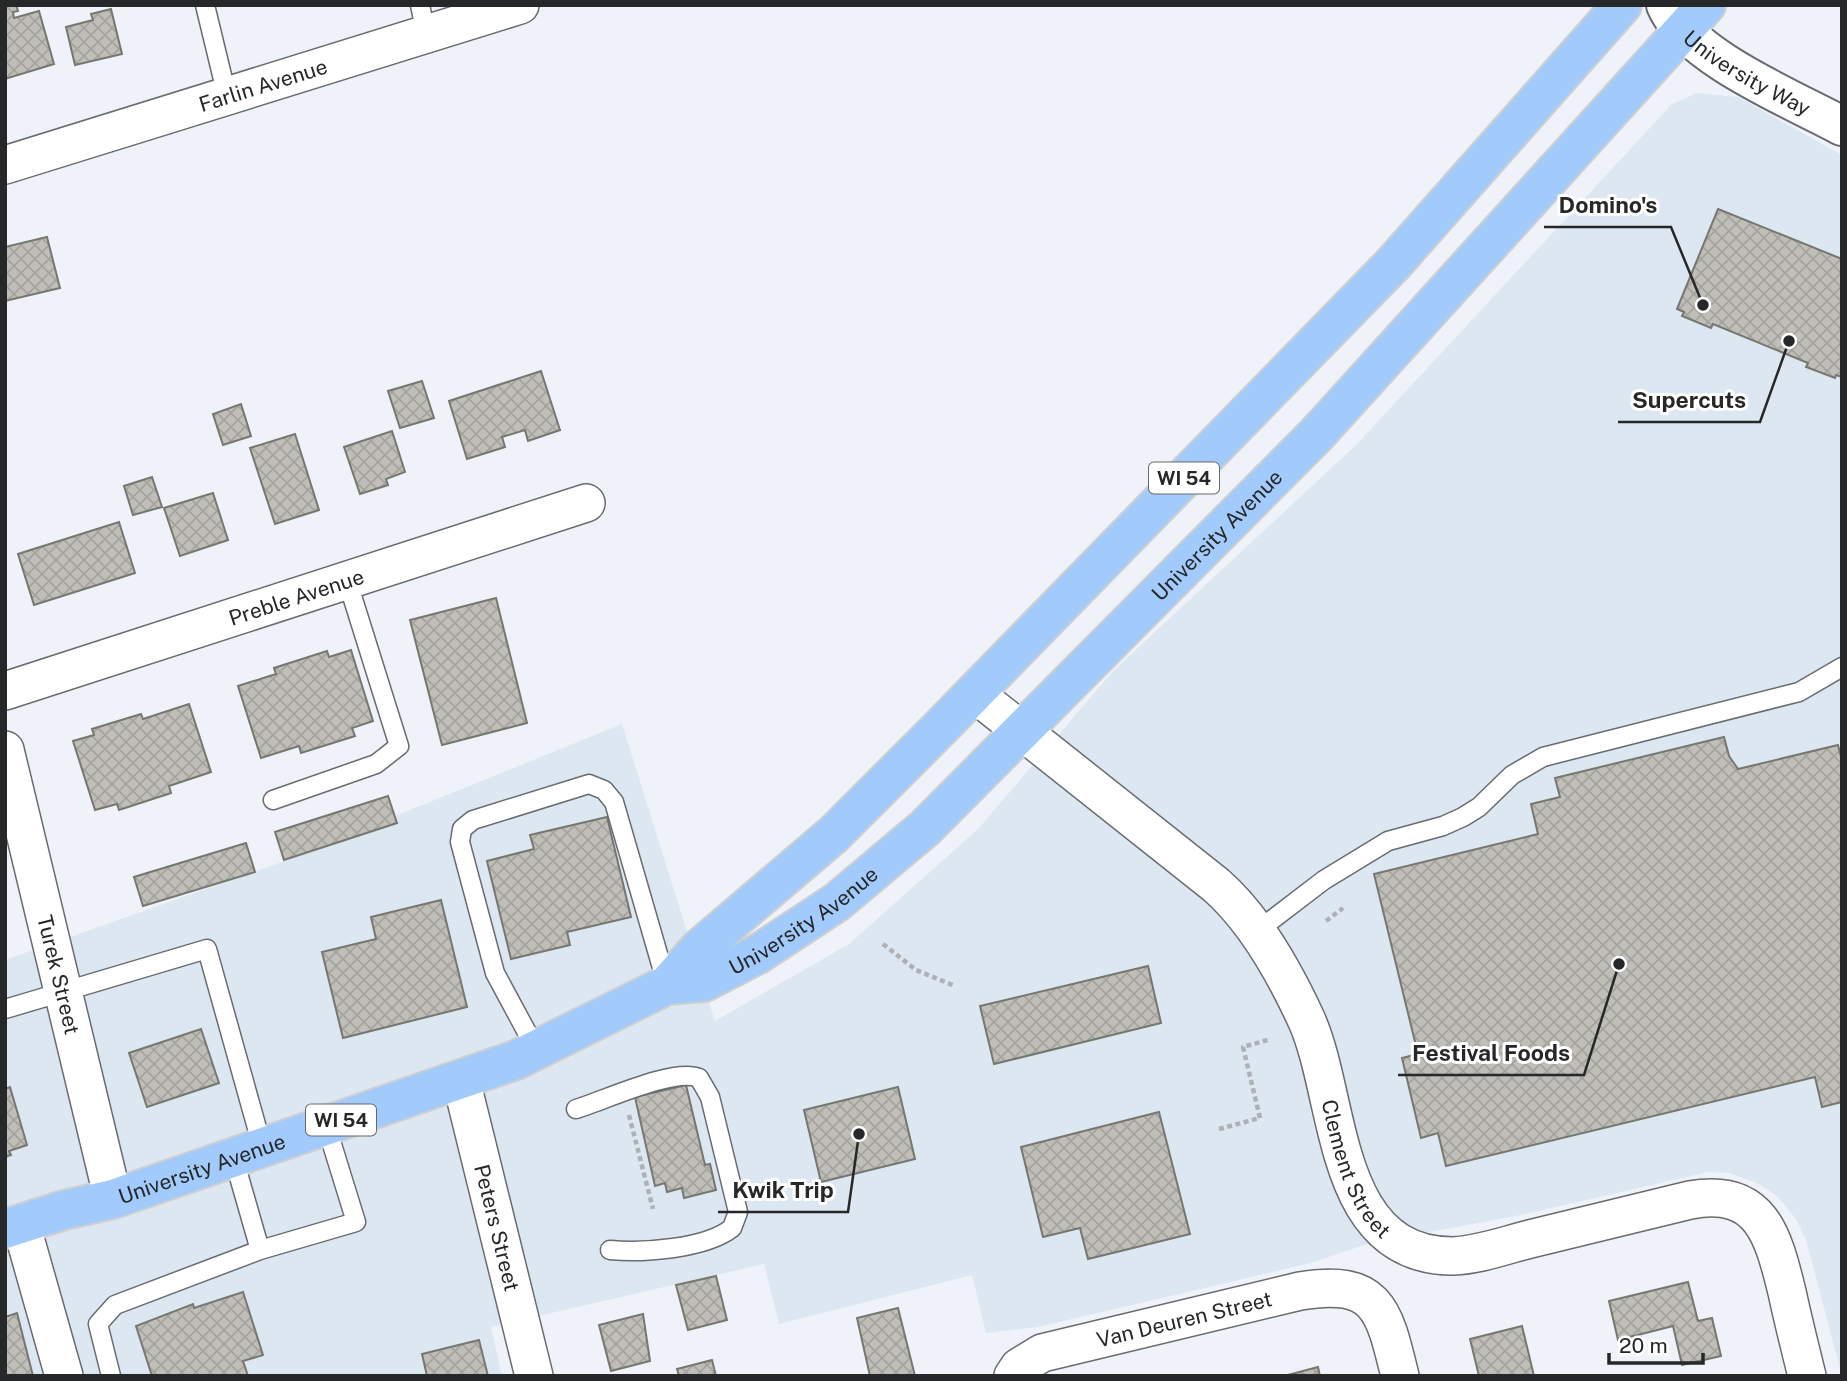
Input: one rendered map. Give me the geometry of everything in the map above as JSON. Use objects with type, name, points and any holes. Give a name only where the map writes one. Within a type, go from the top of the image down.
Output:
[{"type":"main road","name":"University Avenue","points":[[13,1227],[113,1199],[461,1080],[537,1051],[667,985],[706,943],[860,809],[974,693],[1394,262],[1622,5]]},
{"type":"main road","name":"University Avenue","points":[[667,985],[695,984],[726,972],[837,902],[925,828],[1317,434],[1685,14]]},
{"type":"main road","name":"University Way","points":[[1685,14],[1728,64],[1842,126]]},
{"type":"street","name":"Farlin Avenue","points":[[5,165],[227,96],[423,20],[520,5]]},
{"type":"street","name":"Preble Avenue","points":[[5,691],[586,503]]},
{"type":"street","name":"Clement Street","points":[[974,693],[1216,885],[1256,932],[1307,1022],[1352,1185],[1368,1214],[1383,1230],[1413,1248],[1455,1256],[1690,1200],[1715,1197],[1730,1200],[1752,1211],[1771,1234],[1807,1376]]},
{"type":"street","name":"Turek Street","points":[[5,750],[113,1199]]},
{"type":"street","name":"Peters Street","points":[[461,1080],[534,1376]]},
{"type":"street","points":[[13,1227],[64,1376]]},
{"type":"street","name":"Van Deuren Street","points":[[1013,1376],[1019,1367],[1042,1353],[1300,1291],[1339,1287],[1363,1294],[1374,1304],[1386,1323],[1400,1376]]},
{"type":"lane","points":[[205,5],[227,96]]},
{"type":"lane","points":[[273,800],[376,764],[399,746],[347,580]]},
{"type":"lane","points":[[1256,932],[1324,880],[1388,841],[1443,826],[1463,817],[1479,807],[1512,775],[1543,757],[1799,692],[1842,667]]},
{"type":"lane","points":[[537,1051],[495,973],[460,842],[462,829],[473,820],[589,784],[604,790],[614,802],[667,985]]},
{"type":"lane","points":[[5,1009],[207,949],[247,1151],[260,1250]]},
{"type":"lane","points":[[576,1109],[668,1078],[688,1074],[699,1078],[710,1097],[738,1213],[732,1228],[717,1236],[663,1251],[610,1250]]},
{"type":"lane","points":[[111,1376],[98,1324],[115,1305],[260,1250],[356,1222],[326,1125]]},
{"type":"path","points":[[1326,921],[1343,908]]},
{"type":"path","points":[[883,944],[916,970],[955,986]]},
{"type":"path","points":[[1219,1129],[1259,1118],[1242,1047],[1271,1039]]},
{"type":"path","points":[[625,1101],[653,1209]]},
{"type":"shaded area","points":[[1697,93],[1738,97],[1842,155],[1842,1376],[1806,1240],[1796,1219],[1777,1196],[1759,1184],[1729,1173],[1708,1172],[1516,1216],[1370,1243],[1311,1263],[1038,1327],[986,1333],[972,1275],[779,1324],[764,1264],[491,1327],[502,1376],[5,1376],[5,960],[279,863],[622,724],[715,1021],[849,944],[978,829],[1113,671],[1356,445],[1672,104]]},
{"type":"building","points":[[5,5],[16,5],[18,11],[13,12],[14,18],[39,11],[54,64],[5,79]]},
{"type":"building","points":[[111,9],[122,54],[75,65],[66,27],[93,20],[91,14]]},
{"type":"building","points":[[1718,209],[1842,259],[1842,377],[1836,375],[1835,378],[1806,367],[1808,363],[1713,324],[1711,328],[1682,316],[1684,312],[1677,309]]},
{"type":"building","points":[[47,237],[60,288],[5,301],[5,247]]},
{"type":"building","points":[[541,371],[560,430],[528,441],[525,430],[502,437],[505,447],[467,459],[449,401]]},
{"type":"building","points":[[422,381],[434,418],[400,428],[388,391]]},
{"type":"building","points":[[241,404],[251,436],[223,445],[213,414]]},
{"type":"building","points":[[392,431],[405,472],[386,479],[388,485],[360,494],[344,447]]},
{"type":"building","points":[[295,434],[319,510],[275,524],[250,448]]},
{"type":"building","points":[[152,477],[162,507],[133,515],[124,486]]},
{"type":"building","points":[[213,493],[228,540],[180,556],[164,508]]},
{"type":"building","points":[[119,522],[135,573],[34,605],[18,554]]},
{"type":"building","points":[[496,598],[527,723],[442,745],[410,620]]},
{"type":"building","points":[[351,650],[373,721],[352,728],[355,736],[301,753],[299,746],[261,758],[238,686],[276,674],[274,668],[327,651],[329,657]]},
{"type":"building","points":[[189,704],[211,772],[169,786],[171,793],[119,810],[117,804],[95,810],[73,741],[94,735],[92,729],[141,714],[143,719]]},
{"type":"building","points":[[1724,737],[1729,756],[1738,769],[1838,745],[1842,761],[1842,1102],[1822,1107],[1815,1077],[1446,1166],[1438,1133],[1421,1138],[1402,1058],[1418,1054],[1374,874],[1538,834],[1531,804],[1560,797],[1555,778]]},
{"type":"building","points":[[388,796],[397,823],[284,860],[275,832]]},
{"type":"building","points":[[607,817],[631,917],[567,932],[570,945],[511,959],[487,861],[534,849],[530,835]]},
{"type":"building","points":[[246,843],[255,872],[143,906],[134,877]]},
{"type":"building","points":[[441,900],[467,1007],[343,1038],[322,952],[376,939],[371,917]]},
{"type":"building","points":[[1148,966],[1161,1023],[994,1064],[980,1006]]},
{"type":"building","points":[[201,1029],[219,1083],[147,1107],[129,1053]]},
{"type":"building","points":[[686,1085],[705,1165],[710,1164],[716,1190],[684,1198],[682,1188],[667,1192],[665,1183],[655,1186],[635,1097]]},
{"type":"building","points":[[10,1087],[27,1145],[9,1151],[11,1155],[5,1157],[5,1089]]},
{"type":"building","points":[[898,1087],[915,1159],[821,1182],[804,1110]]},
{"type":"building","points":[[1159,1112],[1190,1234],[1088,1259],[1080,1228],[1043,1237],[1021,1147]]},
{"type":"building","points":[[716,1276],[727,1320],[688,1330],[676,1285]]},
{"type":"building","points":[[1688,1282],[1698,1321],[1712,1318],[1721,1356],[1682,1365],[1673,1326],[1618,1340],[1609,1301]]},
{"type":"building","points":[[243,1292],[263,1355],[243,1361],[248,1376],[152,1376],[136,1326],[193,1304],[194,1308]]},
{"type":"building","points":[[898,1308],[915,1376],[870,1376],[857,1318]]},
{"type":"building","points":[[17,1313],[33,1376],[5,1376],[5,1317]]},
{"type":"building","points":[[643,1314],[650,1361],[611,1371],[599,1325]]},
{"type":"building","points":[[1522,1326],[1534,1376],[1479,1376],[1470,1339]]},
{"type":"building","points":[[479,1340],[488,1376],[427,1376],[422,1354]]},
{"type":"building","points":[[712,1360],[716,1376],[679,1376],[677,1369]]},
{"type":"building","points":[[1318,1367],[1320,1376],[1284,1376]]},
{"type":"place","name":"Domino's","points":[[1703,305]]},
{"type":"place","name":"Supercuts","points":[[1789,341]]},
{"type":"place","name":"Festival Foods","points":[[1619,964]]},
{"type":"place","name":"Kwik Trip","points":[[859,1134]]}]
